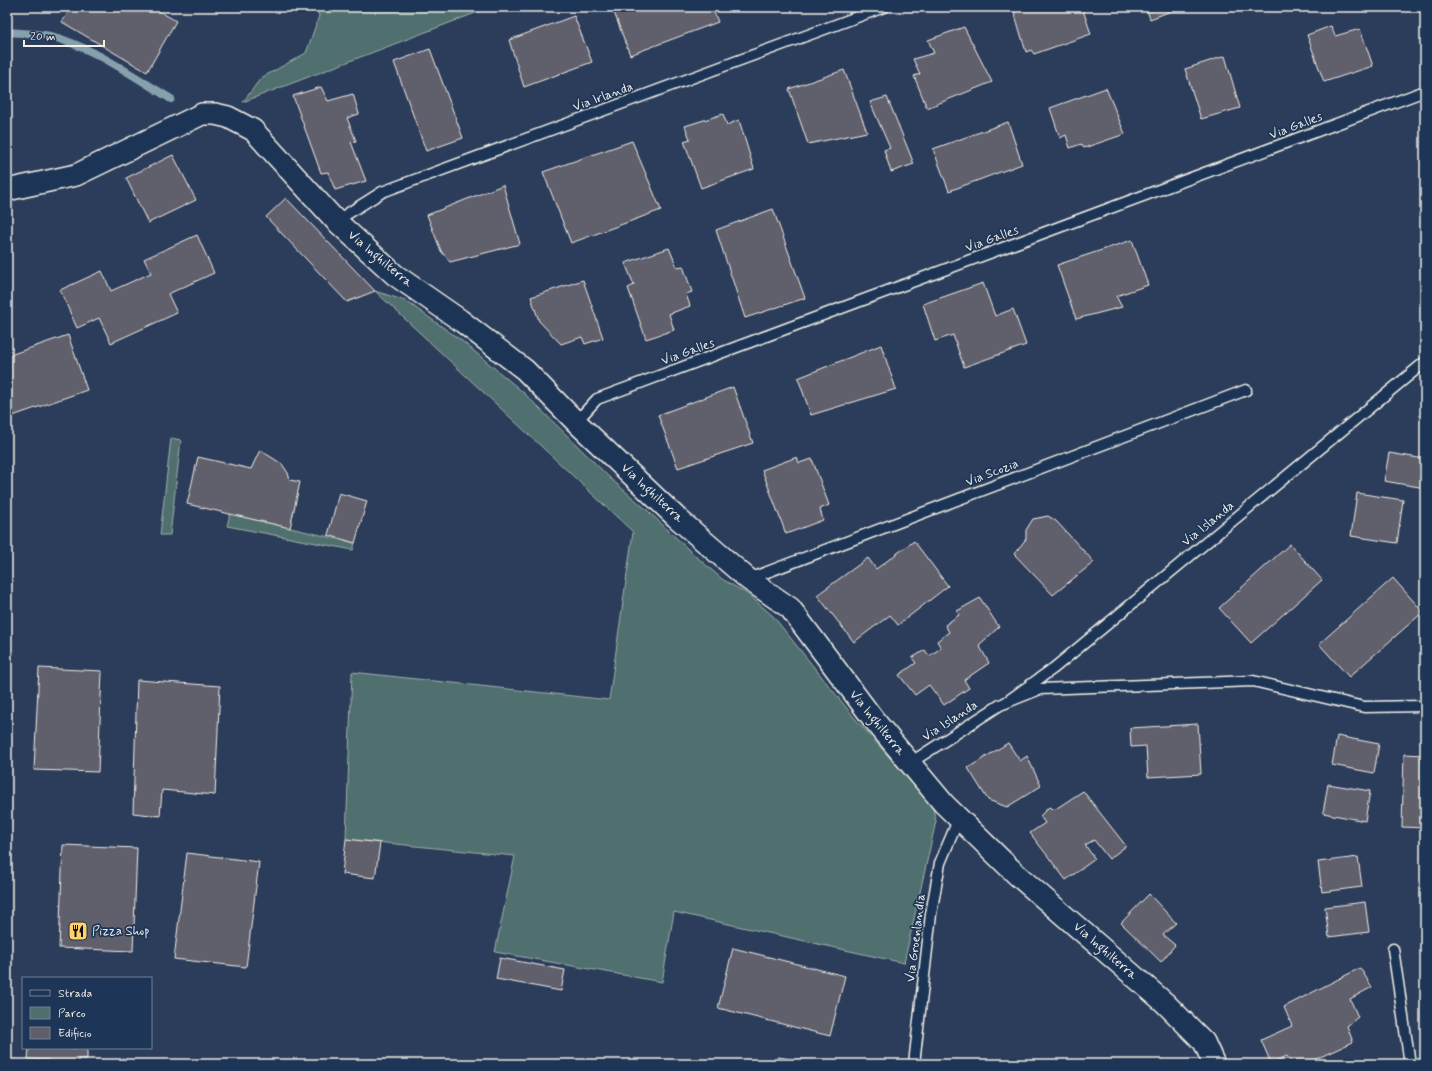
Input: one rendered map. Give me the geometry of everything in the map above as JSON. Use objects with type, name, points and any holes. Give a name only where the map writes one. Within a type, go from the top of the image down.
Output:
[{"type":"street","name":"Via Inghilterra","points":[[7,190],[76,175],[202,114],[215,114],[228,117],[254,130],[336,221],[395,275],[460,320],[525,370],[576,422],[676,517],[748,579],[790,608],[847,686],[944,804],[1016,874],[1165,1003],[1204,1042],[1214,1064]]},
{"type":"lane","name":"Via Irlanda","points":[[336,221],[382,192],[884,7]]},
{"type":"lane","name":"Via Galles","points":[[576,422],[597,399],[1425,91]]},
{"type":"lane","name":"Via Islanda","points":[[910,763],[1005,703],[1054,668],[1425,362]]},
{"type":"lane","name":"Via Scozia","points":[[748,579],[1246,390]]},
{"type":"lane","name":"Via Islanda","points":[[1005,703],[1040,689],[1253,681],[1364,707],[1425,706]]},
{"type":"lane","name":"Via Groenlandia","points":[[914,1064],[931,914],[940,863],[959,818]]},
{"type":"lane","points":[[1393,949],[1410,1064]]},
{"type":"green space","points":[[316,7],[491,7],[243,102],[261,78],[306,53],[319,16]]},
{"type":"green space","points":[[375,291],[406,301],[462,341],[524,393],[611,479],[647,510],[690,551],[722,579],[749,595],[773,616],[857,721],[932,805],[936,821],[904,963],[674,912],[662,982],[495,952],[515,856],[346,839],[352,672],[609,700],[633,532]]},
{"type":"green space","points":[[171,438],[181,440],[170,535],[160,535]]},
{"type":"green space","points":[[230,514],[355,543],[353,550],[227,526]]},
{"type":"building","points":[[72,7],[152,7],[176,21],[147,72],[62,22]]},
{"type":"building","points":[[612,7],[712,7],[718,22],[630,55]]},
{"type":"building","points":[[1082,7],[1091,34],[1034,54],[1031,50],[1026,52],[1013,8]]},
{"type":"building","points":[[1146,7],[1182,7],[1150,19]]},
{"type":"building","points":[[574,16],[592,62],[524,87],[509,40]]},
{"type":"building","points":[[1331,26],[1335,36],[1360,29],[1373,66],[1324,82],[1307,35]]},
{"type":"building","points":[[964,27],[992,82],[927,108],[914,76],[920,74],[913,59],[934,53],[928,40]]},
{"type":"building","points":[[430,49],[463,138],[426,151],[394,62]]},
{"type":"building","points":[[1225,56],[1240,108],[1201,119],[1185,69]]},
{"type":"building","points":[[844,70],[867,132],[808,144],[789,89]]},
{"type":"building","points":[[321,87],[328,101],[353,94],[359,114],[347,118],[356,141],[351,142],[366,181],[335,190],[328,172],[321,173],[293,96]]},
{"type":"building","points":[[1106,88],[1125,134],[1084,148],[1081,144],[1070,148],[1066,135],[1060,138],[1050,108]]},
{"type":"building","points":[[887,97],[914,164],[891,172],[884,150],[890,148],[870,102]]},
{"type":"building","points":[[723,114],[727,125],[739,120],[754,169],[701,188],[684,141],[690,139],[685,126]]},
{"type":"building","points":[[1008,122],[1022,164],[949,191],[933,149]]},
{"type":"building","points":[[632,141],[661,210],[571,243],[543,172]]},
{"type":"building","points":[[173,155],[196,200],[148,223],[126,178]]},
{"type":"building","points":[[503,185],[520,244],[450,262],[441,251],[427,215]]},
{"type":"building","points":[[286,198],[375,291],[347,302],[266,217]]},
{"type":"building","points":[[773,209],[805,298],[745,318],[716,230]]},
{"type":"building","points":[[197,235],[214,273],[168,294],[177,313],[111,343],[99,318],[77,328],[60,290],[102,271],[111,291],[151,273],[144,259]]},
{"type":"building","points":[[1132,240],[1148,285],[1116,296],[1122,307],[1076,319],[1057,265]]},
{"type":"building","points":[[669,248],[677,267],[683,266],[692,292],[686,294],[690,306],[669,314],[674,330],[646,339],[628,288],[634,285],[625,263]]},
{"type":"building","points":[[583,280],[603,338],[585,344],[582,337],[561,344],[539,321],[531,297]]},
{"type":"building","points":[[983,283],[995,316],[1013,309],[1026,345],[964,367],[953,335],[935,341],[923,304]]},
{"type":"building","points":[[68,335],[87,390],[7,418],[7,356]]},
{"type":"building","points":[[881,345],[896,389],[811,415],[798,378]]},
{"type":"building","points":[[733,387],[753,443],[678,468],[658,415]]},
{"type":"building","points":[[260,450],[282,464],[288,473],[290,480],[300,482],[290,528],[187,504],[198,457],[251,469]]},
{"type":"building","points":[[1389,453],[1425,459],[1425,488],[1384,481]]},
{"type":"building","points":[[797,457],[799,463],[812,459],[829,505],[820,509],[823,520],[786,534],[762,470]]},
{"type":"building","points":[[339,493],[367,501],[355,543],[328,535]]},
{"type":"building","points":[[1357,493],[1403,500],[1397,543],[1351,536]]},
{"type":"building","points":[[1048,516],[1056,521],[1094,562],[1053,595],[1014,554],[1026,539],[1026,530],[1033,519]]},
{"type":"building","points":[[914,541],[948,586],[898,625],[890,615],[854,642],[817,595],[868,558],[876,569]]},
{"type":"building","points":[[1290,544],[1322,580],[1251,643],[1219,608]]},
{"type":"building","points":[[1393,578],[1423,612],[1349,677],[1319,644]]},
{"type":"building","points":[[980,598],[999,627],[979,645],[989,663],[964,680],[969,688],[944,705],[929,685],[915,695],[899,675],[916,663],[912,658],[925,650],[929,656],[941,648],[937,641],[949,632],[945,625],[959,615],[957,611]]},
{"type":"building","points":[[39,668],[102,671],[98,772],[34,770]]},
{"type":"building","points":[[137,680],[220,686],[215,795],[162,790],[160,816],[133,813]]},
{"type":"building","points":[[1198,724],[1201,774],[1148,777],[1146,746],[1131,747],[1130,728]]},
{"type":"building","points":[[1337,736],[1379,744],[1374,773],[1332,765]]},
{"type":"building","points":[[1008,743],[1020,761],[1027,756],[1041,786],[1007,807],[988,800],[968,768]]},
{"type":"building","points":[[1404,754],[1425,755],[1425,828],[1402,827]]},
{"type":"building","points":[[1328,784],[1370,791],[1365,821],[1323,813]]},
{"type":"building","points":[[1083,791],[1126,846],[1109,859],[1094,840],[1085,845],[1095,859],[1066,880],[1030,833],[1045,823],[1040,816],[1049,807],[1054,810]]},
{"type":"building","points":[[346,839],[380,843],[375,878],[342,874]]},
{"type":"building","points":[[63,845],[137,848],[133,951],[59,948]]},
{"type":"building","points":[[187,853],[259,862],[246,967],[174,959]]},
{"type":"building","points":[[1358,857],[1362,887],[1322,892],[1318,862]]},
{"type":"building","points":[[1149,894],[1176,923],[1163,935],[1175,945],[1161,962],[1121,923]]},
{"type":"building","points":[[1365,902],[1369,932],[1329,937],[1325,907]]},
{"type":"building","points":[[733,948],[845,976],[830,1036],[718,1008]]},
{"type":"building","points":[[500,958],[565,970],[561,991],[496,979]]},
{"type":"building","points":[[1360,968],[1372,987],[1350,999],[1358,1017],[1347,1026],[1353,1042],[1305,1064],[1292,1064],[1287,1056],[1271,1063],[1261,1040],[1292,1026],[1284,1007]]},
{"type":"building","points":[[29,1049],[87,1049],[87,1059],[78,1059],[78,1064],[49,1064],[49,1060],[28,1059]]},
{"type":"building","points":[[778,1057],[824,1064],[777,1064]]},
{"type":"waterway","points":[[7,32],[50,36],[82,47],[112,63],[171,99]]},
{"type":"place","name":"Pizza Shop","points":[[78,931]]}]
